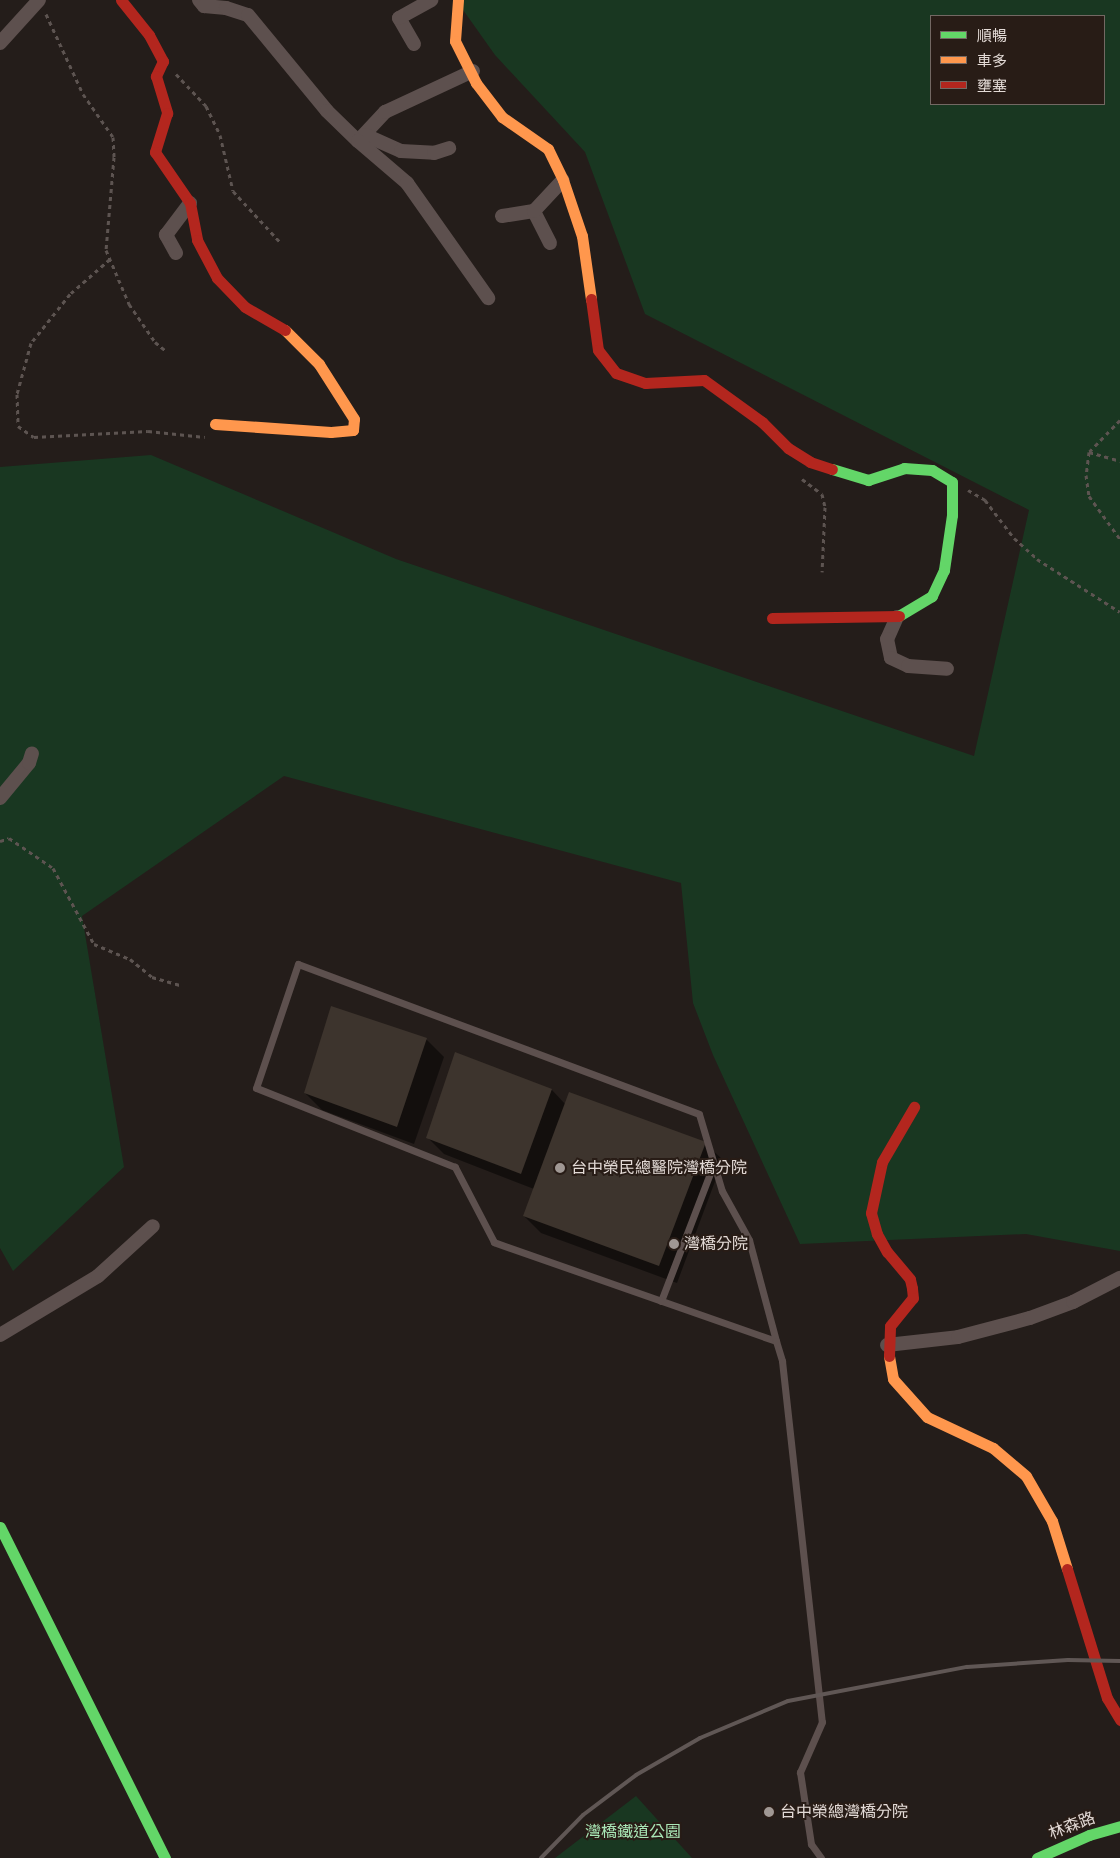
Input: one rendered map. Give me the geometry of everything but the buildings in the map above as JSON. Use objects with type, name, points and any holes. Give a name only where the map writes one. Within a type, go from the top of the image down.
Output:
[{"type":"street","points":[[0,42],[39,0]]},
{"type":"street","points":[[121,0],[148,35],[164,61],[156,76],[167,113],[155,152],[190,203],[197,240],[217,278],[245,307],[284,330],[319,364],[354,419],[353,430],[331,432],[215,424]]},
{"type":"street","points":[[199,0],[204,6],[226,8],[248,15],[328,111],[362,138],[407,183],[488,298]]},
{"type":"street","points":[[414,44],[399,18],[431,0]]},
{"type":"street","points":[[458,0],[455,41],[472,71],[476,83],[502,117],[548,149],[564,180],[582,236],[598,350],[616,374],[645,382],[704,380],[762,422],[788,448],[810,462],[868,480],[904,468],[932,470],[952,482],[952,515],[944,570],[932,596],[897,617],[772,618]]},
{"type":"street","points":[[362,138],[385,112],[472,71]]},
{"type":"street","points":[[362,138],[401,151],[434,153],[449,148]]},
{"type":"street","points":[[502,216],[534,211],[564,180]]},
{"type":"street","points":[[176,253],[166,236],[190,203]]},
{"type":"street","points":[[534,211],[550,243]]},
{"type":"street","points":[[897,617],[887,640],[891,658],[908,666],[947,669]]},
{"type":"street","points":[[0,798],[28,763],[32,753]]},
{"type":"street","points":[[914,1106],[882,1162],[871,1212],[880,1240],[910,1279],[912,1288],[913,1298],[890,1326],[887,1345],[893,1379],[927,1417],[992,1448],[1026,1476],[1052,1521],[1107,1698],[1120,1720]]},
{"type":"street","points":[[0,1335],[98,1276],[152,1226]]},
{"type":"street","points":[[887,1345],[958,1337],[1030,1318],[1120,1278]]},
{"type":"street","points":[[0,1527],[165,1858]]},
{"type":"street","name":"林森路","points":[[1037,1858],[1089,1835],[1120,1826]]},
{"type":"lane","points":[[776,1341],[494,1242],[455,1167],[256,1088],[298,964],[699,1114],[722,1191],[750,1240],[782,1361],[822,1722],[800,1772],[811,1844],[821,1858]]},
{"type":"lane","points":[[661,1300],[714,1163]]},
{"type":"path","points":[[39,0],[83,94],[113,137],[114,157],[106,250],[129,304],[155,342],[166,351]]},
{"type":"path","points":[[164,61],[206,106],[220,135],[233,191],[280,242]]},
{"type":"path","points":[[110,259],[70,294],[31,343],[18,394],[18,426],[34,436],[148,431],[207,438],[215,424]]},
{"type":"path","points":[[1120,420],[1090,452],[1086,475],[1089,496],[1120,539]]},
{"type":"path","points":[[1090,452],[1120,461]]},
{"type":"path","points":[[799,476],[822,494],[824,507],[822,572]]},
{"type":"path","points":[[952,482],[985,500],[1014,538],[1037,559],[1120,612]]},
{"type":"path","points":[[0,841],[9,838],[53,868],[94,944],[130,959],[152,977],[180,985]]},
{"type":"green space","points":[[456,0],[1120,0],[1120,1251],[1026,1234],[800,1244],[713,1055],[693,1003],[681,883],[284,776],[82,916],[124,1167],[13,1271],[0,1248],[0,467],[151,455],[396,559],[974,756],[1029,510],[645,314],[585,152],[495,55]]},
{"type":"green space","name":"灣橋鐵道公園","points":[[636,1796],[692,1858],[555,1858]]},
{"type":"railway","points":[[541,1858],[583,1815],[636,1775],[700,1738],[788,1701],[967,1667],[1068,1660],[1120,1661]]},
{"type":"traffic: fast","points":[[832,469],[868,480],[904,468],[932,470],[952,482],[952,515],[944,570],[932,596],[899,616]]},
{"type":"traffic: fast","points":[[0,1527],[165,1858]]},
{"type":"traffic: fast","points":[[1037,1858],[1089,1835],[1120,1826]]},
{"type":"traffic: slow","points":[[458,0],[455,41],[476,83],[502,117],[548,149],[563,180],[582,236],[591,299]]},
{"type":"traffic: slow","points":[[215,424],[331,432],[353,430],[354,419],[319,364],[285,330]]},
{"type":"traffic: slow","points":[[889,1356],[893,1379],[927,1417],[993,1448],[1026,1476],[1052,1521],[1067,1569]]},
{"type":"traffic: jam","points":[[121,0],[149,35],[163,61],[156,76],[167,113],[155,152],[190,203],[197,240],[217,278],[245,307],[285,330]]},
{"type":"traffic: jam","points":[[591,299],[598,350],[616,373],[645,383],[704,380],[762,422],[788,448],[810,462],[832,469]]},
{"type":"traffic: jam","points":[[772,618],[899,616]]},
{"type":"traffic: jam","points":[[889,1356],[890,1326],[913,1298],[912,1288],[910,1279],[887,1252],[877,1234],[871,1213],[882,1162],[914,1107]]},
{"type":"traffic: jam","points":[[1067,1569],[1107,1698],[1120,1720]]},
{"type":"place","name":"台中榮民總醫院灣橋分院","points":[[560,1168]]},
{"type":"place","name":"灣橋分院","points":[[674,1244]]},
{"type":"place","name":"台中榮總灣橋分院","points":[[769,1812]]}]
